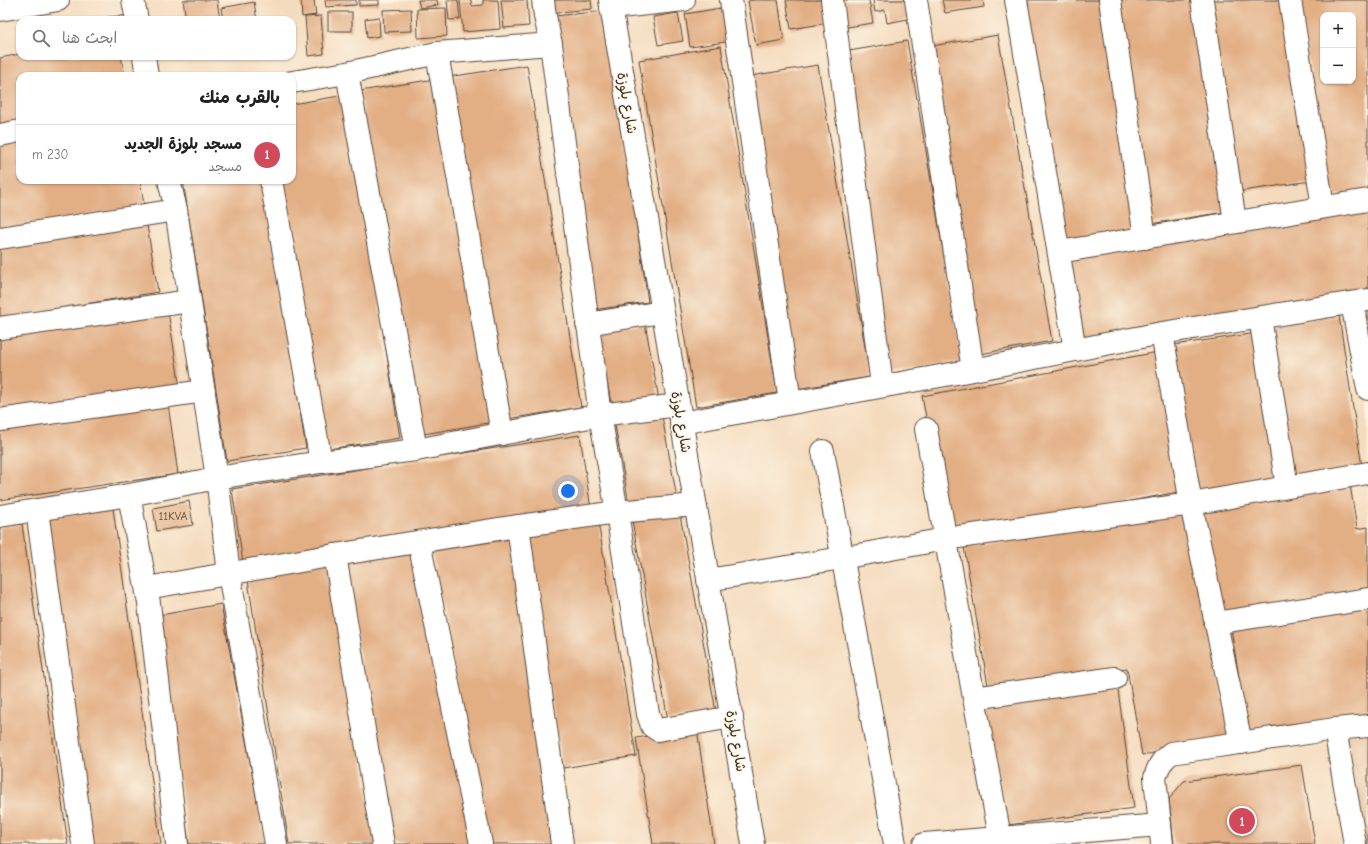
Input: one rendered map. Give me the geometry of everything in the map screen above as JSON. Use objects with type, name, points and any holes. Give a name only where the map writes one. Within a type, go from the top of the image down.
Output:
[{"type":"street","points":[[0,10],[58,0]]},
{"type":"street","points":[[133,0],[136,16]]},
{"type":"street","points":[[543,0],[551,44],[600,415],[617,512],[648,714],[652,726],[658,730],[732,717]]},
{"type":"street","points":[[610,4],[684,0]]},
{"type":"street","points":[[731,0],[790,402]]},
{"type":"street","points":[[832,0],[882,385]]},
{"type":"street","points":[[916,0],[973,370]]},
{"type":"street","points":[[1016,0],[1075,350]]},
{"type":"street","points":[[1110,0],[1146,238]]},
{"type":"street","points":[[1202,0],[1235,222]]},
{"type":"street","points":[[1290,0],[1323,207]]},
{"type":"street","name":"شارع بلوزة","points":[[610,4],[753,844]]},
{"type":"street","points":[[296,81],[347,73],[437,53],[551,44]]},
{"type":"street","points":[[437,53],[502,434]]},
{"type":"street","points":[[145,60],[146,72]]},
{"type":"street","points":[[347,73],[416,450]]},
{"type":"street","points":[[0,135],[16,132]]},
{"type":"street","points":[[170,184],[176,210],[204,391],[229,573],[276,844]]},
{"type":"street","points":[[272,184],[321,462]]},
{"type":"street","points":[[1059,252],[1368,200]]},
{"type":"street","points":[[0,238],[176,210]]},
{"type":"street","points":[[0,328],[190,301]]},
{"type":"street","points":[[0,516],[129,495],[217,478],[321,462],[416,450],[600,415],[680,414],[790,402],[973,370],[1162,333],[1360,302],[1368,389]]},
{"type":"street","points":[[587,324],[662,312]]},
{"type":"street","points":[[1260,317],[1287,487]]},
{"type":"street","points":[[1162,333],[1191,504],[1240,743]]},
{"type":"street","points":[[0,420],[204,391]]},
{"type":"street","points":[[926,428],[1000,837]]},
{"type":"street","points":[[823,451],[895,844]]},
{"type":"street","points":[[708,580],[945,539],[1191,504],[1368,473]]},
{"type":"street","points":[[129,495],[147,588],[177,844]]},
{"type":"street","points":[[147,588],[335,555],[518,526],[617,512],[695,505]]},
{"type":"street","points":[[37,510],[83,844]]},
{"type":"street","points":[[518,526],[562,844]]},
{"type":"street","points":[[418,542],[481,844]]},
{"type":"street","points":[[335,555],[383,844]]},
{"type":"street","points":[[1215,623],[1368,599]]},
{"type":"street","points":[[974,698],[1115,678]]},
{"type":"street","points":[[924,844],[1000,837],[1161,834],[1155,778],[1157,768],[1162,760],[1171,753],[1335,729],[1368,726]]},
{"type":"street","points":[[1335,729],[1355,844]]},
{"type":"building","points":[[183,0],[217,0],[219,16],[185,16]]},
{"type":"building","points":[[301,0],[314,0],[316,15],[302,17]]},
{"type":"building","points":[[325,0],[356,0],[356,5],[326,7]]},
{"type":"building","points":[[359,0],[379,0],[379,5],[359,6]]},
{"type":"building","points":[[418,0],[437,0],[438,5],[420,8]]},
{"type":"building","points":[[447,0],[458,0],[460,19],[449,20]]},
{"type":"building","points":[[460,0],[471,0],[472,6],[483,5],[483,0],[498,0],[500,29],[463,32]]},
{"type":"building","points":[[501,0],[527,0],[529,26],[504,28]]},
{"type":"building","points":[[547,0],[591,0],[592,9],[548,13]]},
{"type":"building","points":[[778,0],[784,40],[756,45],[748,1]]},
{"type":"building","points":[[786,0],[824,0],[828,23],[791,29]]},
{"type":"building","points":[[837,0],[869,0],[873,23],[841,28]]},
{"type":"building","points":[[873,0],[910,0],[913,18],[887,23],[885,10],[875,12]]},
{"type":"building","points":[[942,0],[983,0],[984,7],[945,13]]},
{"type":"building","points":[[1017,0],[1100,0],[1136,233],[1055,245]]},
{"type":"building","points":[[1115,0],[1198,0],[1231,211],[1150,224]]},
{"type":"building","points":[[1206,0],[1288,0],[1317,180],[1236,192]]},
{"type":"building","points":[[1299,0],[1368,0],[1368,190],[1330,196]]},
{"type":"building","points":[[254,2],[256,16],[222,16],[221,8]]},
{"type":"building","points":[[727,7],[733,41],[690,47],[685,14]]},
{"type":"building","points":[[446,8],[447,36],[418,38],[417,9]]},
{"type":"building","points":[[411,9],[412,31],[384,32],[383,10]]},
{"type":"building","points":[[605,11],[648,302],[593,310],[554,16]]},
{"type":"building","points":[[328,12],[352,12],[352,31],[328,31]]},
{"type":"building","points":[[678,13],[683,41],[658,45],[653,17]]},
{"type":"building","points":[[321,16],[324,54],[308,56],[305,17]]},
{"type":"building","points":[[379,17],[380,36],[367,38],[365,19]]},
{"type":"building","points":[[998,35],[1052,341],[980,354],[926,47]]},
{"type":"building","points":[[907,41],[962,361],[888,374],[832,54]]},
{"type":"building","points":[[721,46],[777,393],[696,407],[639,60]]},
{"type":"building","points":[[16,55],[16,60],[122,60],[124,72],[16,72],[16,127],[0,129],[0,58]]},
{"type":"building","points":[[527,65],[581,407],[502,420],[448,77]]},
{"type":"building","points":[[818,65],[870,377],[796,389],[744,77]]},
{"type":"building","points":[[435,79],[493,422],[418,435],[360,91]]},
{"type":"building","points":[[346,95],[400,438],[322,450],[280,184],[296,184],[296,103]]},
{"type":"building","points":[[16,143],[16,184],[141,184],[144,205],[0,230],[0,145]]},
{"type":"building","points":[[184,184],[264,184],[306,448],[227,461]]},
{"type":"building","points":[[1368,207],[1368,293],[1075,344],[1061,261]]},
{"type":"building","points":[[146,219],[158,292],[0,318],[0,243]]},
{"type":"building","points":[[1368,309],[1368,352],[1361,310]]},
{"type":"building","points":[[168,311],[180,388],[0,415],[0,336]]},
{"type":"building","points":[[1339,316],[1362,467],[1291,478],[1268,327]]},
{"type":"building","points":[[645,323],[716,712],[668,720],[598,331]]},
{"type":"building","points":[[1257,333],[1279,482],[1197,494],[1174,345]]},
{"type":"building","points":[[1158,352],[1184,491],[948,535],[922,396]]},
{"type":"building","points":[[168,404],[178,474],[0,500],[0,428]]},
{"type":"building","points":[[580,435],[591,509],[243,563],[232,489]]},
{"type":"building","points":[[1350,484],[1357,529],[1368,527],[1368,593],[1217,618],[1199,509]]},
{"type":"building","points":[[189,501],[193,525],[157,531],[153,508]]},
{"type":"building","points":[[1189,508],[1230,740],[1142,755],[1127,668],[989,691],[964,547]]},
{"type":"building","points":[[113,509],[161,844],[91,844],[44,518]]},
{"type":"building","points":[[598,521],[636,756],[563,768],[525,533]]},
{"type":"building","points":[[22,524],[68,844],[0,844],[0,527]]},
{"type":"building","points":[[512,532],[555,844],[488,844],[431,547]]},
{"type":"building","points":[[414,551],[472,844],[389,844],[345,558]]},
{"type":"building","points":[[331,561],[375,844],[289,844],[247,574]]},
{"type":"building","points":[[221,604],[265,844],[189,844],[155,616]]},
{"type":"building","points":[[1368,606],[1368,718],[1249,737],[1231,629]]},
{"type":"building","points":[[1117,683],[1134,808],[1008,825],[982,702]]},
{"type":"building","points":[[697,729],[714,844],[653,844],[636,738]]},
{"type":"building","points":[[1368,733],[1368,844],[1362,844],[1348,735]]},
{"type":"building","points":[[1302,765],[1315,844],[1174,844],[1169,799],[1184,781]]},
{"type":"place","name":"مسجد بلوزة الجديد","points":[[1242,821]]}]
